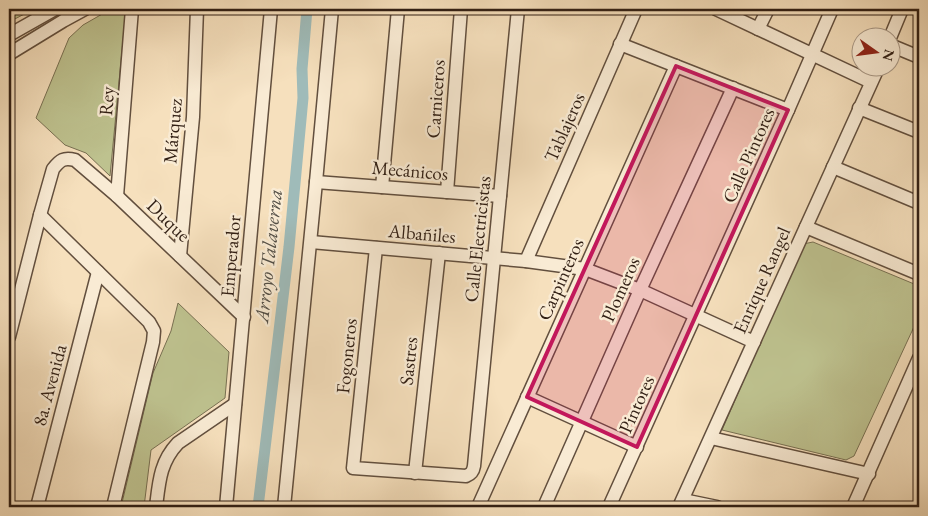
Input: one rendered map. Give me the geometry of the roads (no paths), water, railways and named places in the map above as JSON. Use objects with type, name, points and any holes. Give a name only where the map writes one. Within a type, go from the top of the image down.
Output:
[{"type":"street","points":[[9,35],[55,9]]},
{"type":"street","points":[[9,54],[85,9]]},
{"type":"street","name":"Rey","points":[[117,196],[132,9]]},
{"type":"street","name":"Márquez","points":[[180,256],[193,117],[197,9]]},
{"type":"street","name":"Emperador","points":[[226,507],[272,9]]},
{"type":"street","points":[[284,507],[332,9]]},
{"type":"street","points":[[382,187],[398,9]]},
{"type":"street","name":"Carniceros","points":[[447,192],[461,9]]},
{"type":"street","name":"Calle Electricistas","points":[[415,473],[466,476],[472,473],[474,466],[518,9]]},
{"type":"street","name":"Tablajeros","points":[[526,261],[636,9]]},
{"type":"street","points":[[716,9],[871,82]]},
{"type":"street","points":[[758,30],[768,9]]},
{"type":"street","name":"Calle Pintores","points":[[696,316],[832,9]]},
{"type":"street","points":[[894,28],[902,9]]},
{"type":"street","points":[[620,44],[788,110]]},
{"type":"street","points":[[900,50],[919,57]]},
{"type":"street","name":"Carpinteros","points":[[478,507],[676,66]]},
{"type":"street","name":"Enrique Rangel","points":[[681,503],[873,78]]},
{"type":"street","name":"Plomeros","points":[[544,507],[580,422],[733,88]]},
{"type":"street","points":[[860,108],[919,132]]},
{"type":"street","name":"Duque","points":[[40,216],[53,169],[63,159],[70,158],[75,160],[117,196],[244,317]]},
{"type":"street","points":[[833,167],[919,203]]},
{"type":"street","name":"Mecánicos","points":[[316,182],[500,196]]},
{"type":"street","points":[[9,337],[12,312],[40,216],[149,322],[154,331],[154,342],[113,507]]},
{"type":"street","points":[[806,227],[919,274]]},
{"type":"street","name":"Albañiles","points":[[311,242],[585,268],[640,290],[754,342]]},
{"type":"street","name":"Fogoneros","points":[[376,248],[354,468],[415,473]]},
{"type":"street","name":"Sastres","points":[[415,473],[439,253]]},
{"type":"street","name":"8a. Avenida","points":[[37,507],[98,272]]},
{"type":"street","name":"Pintores","points":[[609,507],[696,316]]},
{"type":"street","points":[[853,507],[919,358]]},
{"type":"street","points":[[527,397],[637,446]]},
{"type":"street","points":[[156,507],[162,468],[172,450],[178,443],[235,404]]},
{"type":"street","points":[[711,438],[868,474]]},
{"type":"street","points":[[681,503],[718,507]]},
{"type":"waterway","name":"Arroyo Talaverna","points":[[258,507],[289,247],[303,98],[302,69],[307,9]]}]
